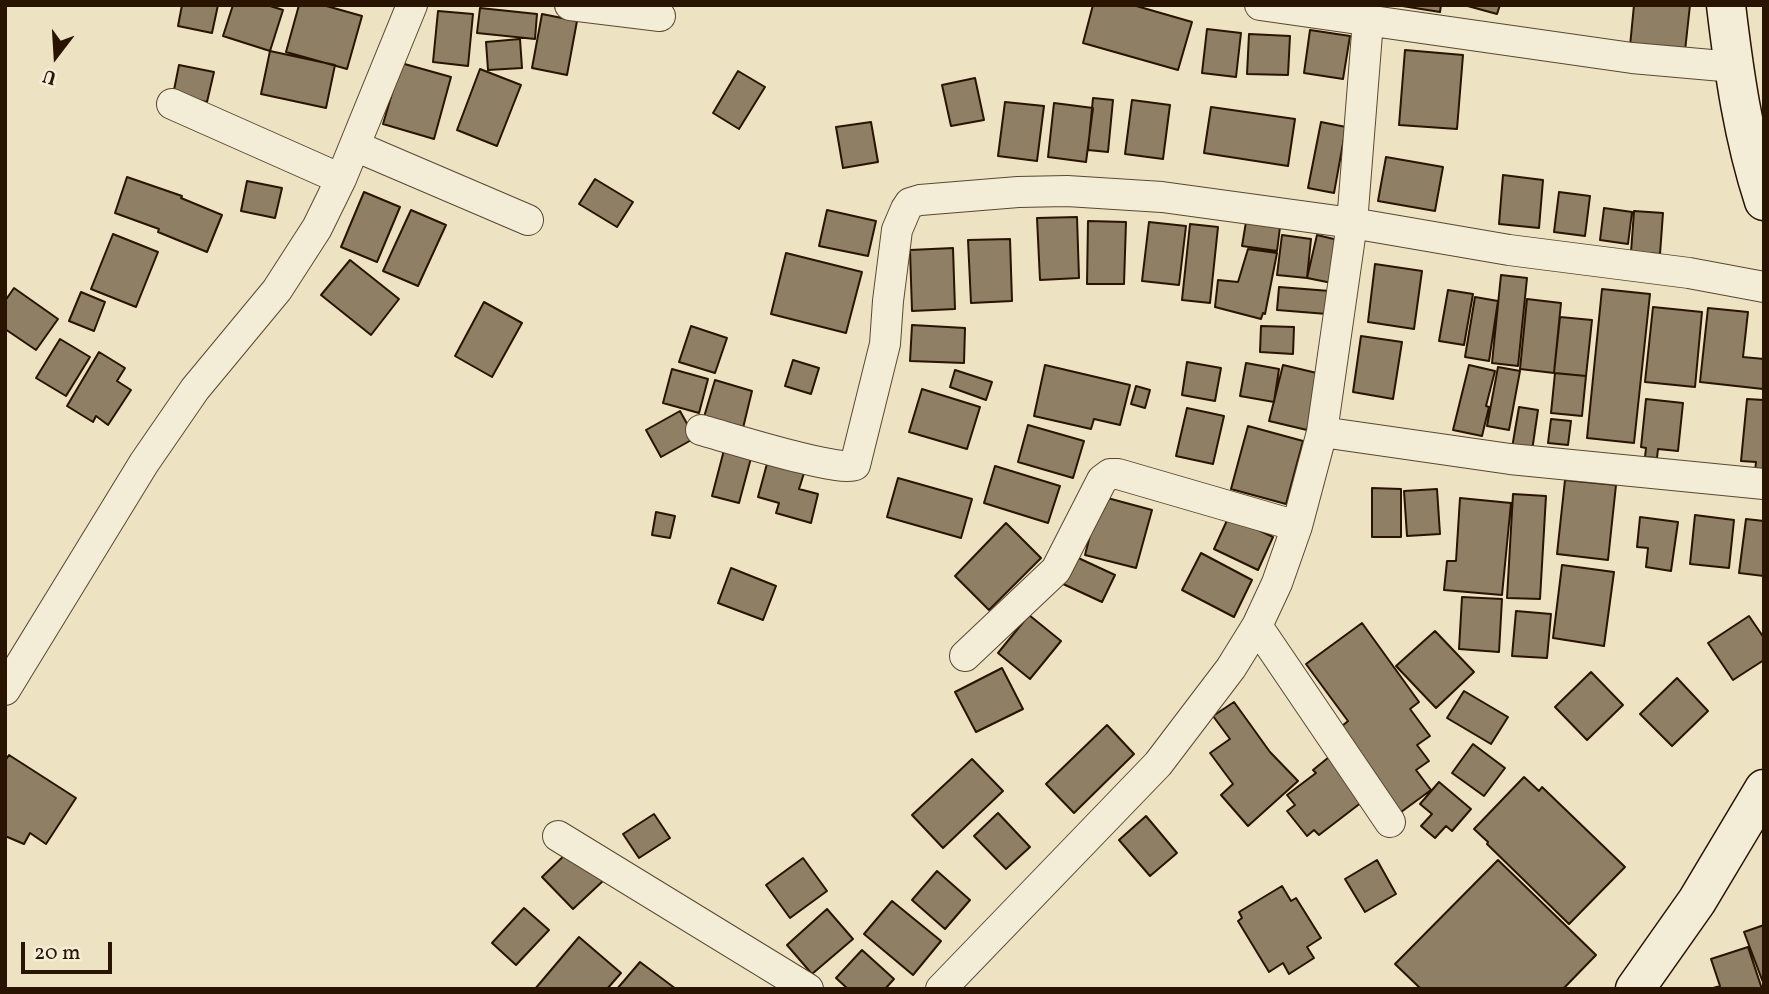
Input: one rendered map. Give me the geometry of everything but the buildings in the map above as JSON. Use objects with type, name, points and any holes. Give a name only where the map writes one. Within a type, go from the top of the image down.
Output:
[{"type":"main road","points":[[1726,5],[1734,67],[1755,134],[1764,201]]},
{"type":"main road","points":[[1635,989],[1697,901],[1764,789]]},
{"type":"street","points":[[5,690],[144,463],[195,389],[277,290],[317,228],[341,179],[412,5]]},
{"type":"street","points":[[570,5],[660,16]]},
{"type":"street","points":[[1260,5],[1632,58],[1734,67]]},
{"type":"street","points":[[941,989],[1143,780],[1231,668],[1257,626],[1277,583],[1297,526],[1322,432],[1352,223],[1368,21]]},
{"type":"street","points":[[172,104],[341,179]]},
{"type":"street","points":[[355,146],[528,220]]},
{"type":"street","points":[[701,430],[796,456],[846,467],[855,465],[885,344],[897,230],[905,209],[920,200],[1018,192],[1104,192],[1162,197],[1352,223],[1509,250],[1689,273],[1764,287]]},
{"type":"street","points":[[1322,432],[1510,460],[1764,484]]},
{"type":"street","points":[[965,656],[1056,569],[1102,480],[1110,474],[1118,474],[1297,526]]},
{"type":"street","points":[[1257,626],[1390,822]]},
{"type":"street","points":[[558,836],[808,989]]}]
